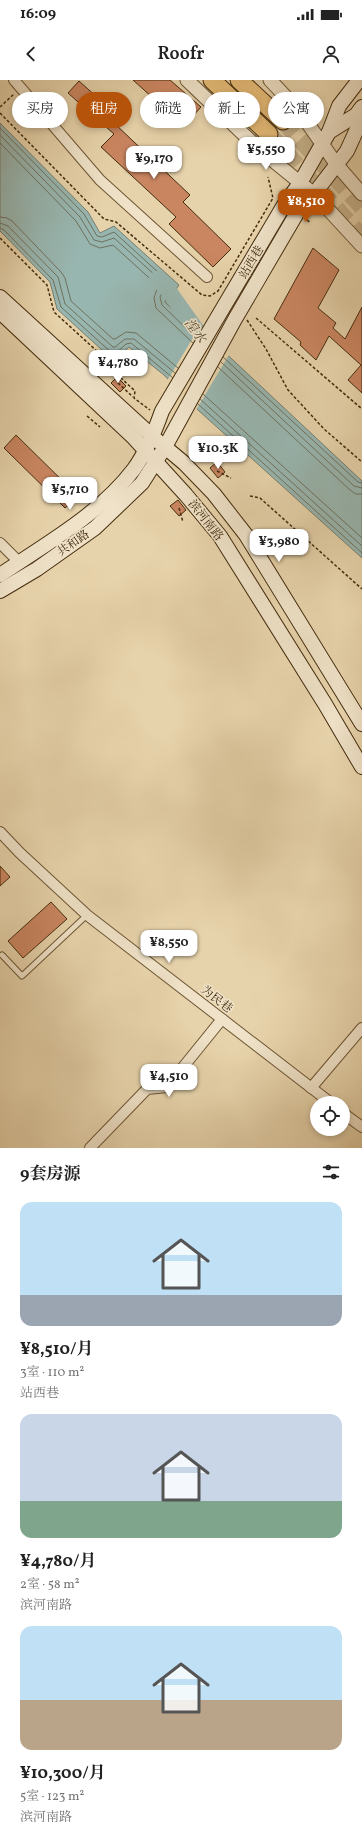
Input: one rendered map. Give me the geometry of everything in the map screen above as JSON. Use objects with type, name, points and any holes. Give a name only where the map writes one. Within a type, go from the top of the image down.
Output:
[{"type":"highway","points":[[212,80],[269,134]]},
{"type":"highway","points":[[239,80],[268,107]]},
{"type":"main road","name":"站西巷","points":[[156,411],[222,310],[284,205],[300,183],[329,132],[339,106],[359,80]]},
{"type":"main road","name":"站西巷","points":[[329,132],[360,115]]},
{"type":"main road","name":"站西巷","points":[[176,424],[241,319],[297,213],[314,194],[347,151],[360,115]]},
{"type":"main road","name":"站西巷","points":[[347,151],[362,141]]},
{"type":"main road","name":"滨河南路","points":[[0,296],[153,437],[184,463],[209,489],[246,535],[362,724]]},
{"type":"main road","name":"滨河南路","points":[[0,312],[156,461],[220,536],[325,704],[362,767]]},
{"type":"main road","name":"共和路","points":[[0,575],[96,508],[122,484],[135,468],[153,437],[156,411]]},
{"type":"main road","name":"共和路","points":[[0,592],[37,569],[95,528],[142,483],[165,447],[176,424]]},
{"type":"street","points":[[14,80],[100,180],[207,277]]},
{"type":"street","points":[[187,80],[260,150],[314,194],[362,246]]},
{"type":"street","points":[[270,80],[299,111],[337,165],[362,194]]},
{"type":"street","points":[[0,543],[20,562]]},
{"type":"street","name":"为民巷","points":[[0,832],[20,853],[87,915],[322,1096]]},
{"type":"street","points":[[90,1148],[146,1089],[167,1087],[222,1019]]},
{"type":"street","points":[[311,1088],[362,1028]]},
{"type":"street","points":[[350,1118],[362,1127]]},
{"type":"lane","points":[[2,955],[22,976],[87,915]]},
{"type":"path","points":[[0,107],[8,99]]},
{"type":"path","points":[[0,238],[47,285],[54,312],[110,364],[109,367],[135,392],[134,398]]},
{"type":"path","points":[[256,318],[362,409]]},
{"type":"path","points":[[241,319],[266,349],[288,390],[324,429],[361,461],[362,458]]},
{"type":"path","points":[[118,384],[134,398],[156,411]]},
{"type":"path","points":[[87,416],[100,427]]},
{"type":"path","points":[[217,471],[231,478]]},
{"type":"path","points":[[250,496],[260,498],[362,589]]},
{"type":"path","points":[[179,508],[183,522]]},
{"type":"water","points":[[0,123],[88,212],[100,233],[114,226],[179,285],[169,300],[362,481],[362,558],[198,410],[164,375],[129,347],[114,361],[57,309],[50,282],[0,231]]},
{"type":"pier","points":[[200,326],[229,355],[196,410],[167,381]]},
{"type":"building","points":[[133,80],[170,80],[184,92],[146,92]]},
{"type":"building","points":[[79,81],[91,92],[76,92],[76,100],[68,93]]},
{"type":"building","points":[[196,103],[201,107],[196,113]]},
{"type":"building","points":[[107,128],[119,128],[190,195],[183,202],[231,249],[213,267],[169,224],[176,217],[101,147],[114,134]]},
{"type":"building","points":[[313,248],[339,270],[318,308],[336,323],[333,328],[345,339],[362,307],[362,393],[348,380],[361,365],[329,336],[316,360],[300,345],[301,342],[274,319]]},
{"type":"building","points":[[117,377],[126,386],[120,392],[111,383]]},
{"type":"building","points":[[16,435],[78,496],[65,508],[4,448]]},
{"type":"building","points":[[217,462],[225,472],[218,478],[210,468]]},
{"type":"building","points":[[178,500],[186,510],[179,516],[170,506]]},
{"type":"building","points":[[0,866],[10,877],[0,886]]},
{"type":"building","points":[[51,902],[67,919],[23,958],[8,941]]},
{"type":"waterway","name":"湟水","points":[[157,279],[168,290],[200,335]]},
{"type":"tunnel","points":[[289,128],[362,207]]},
{"type":"tunnel","points":[[269,134],[362,237]]}]
